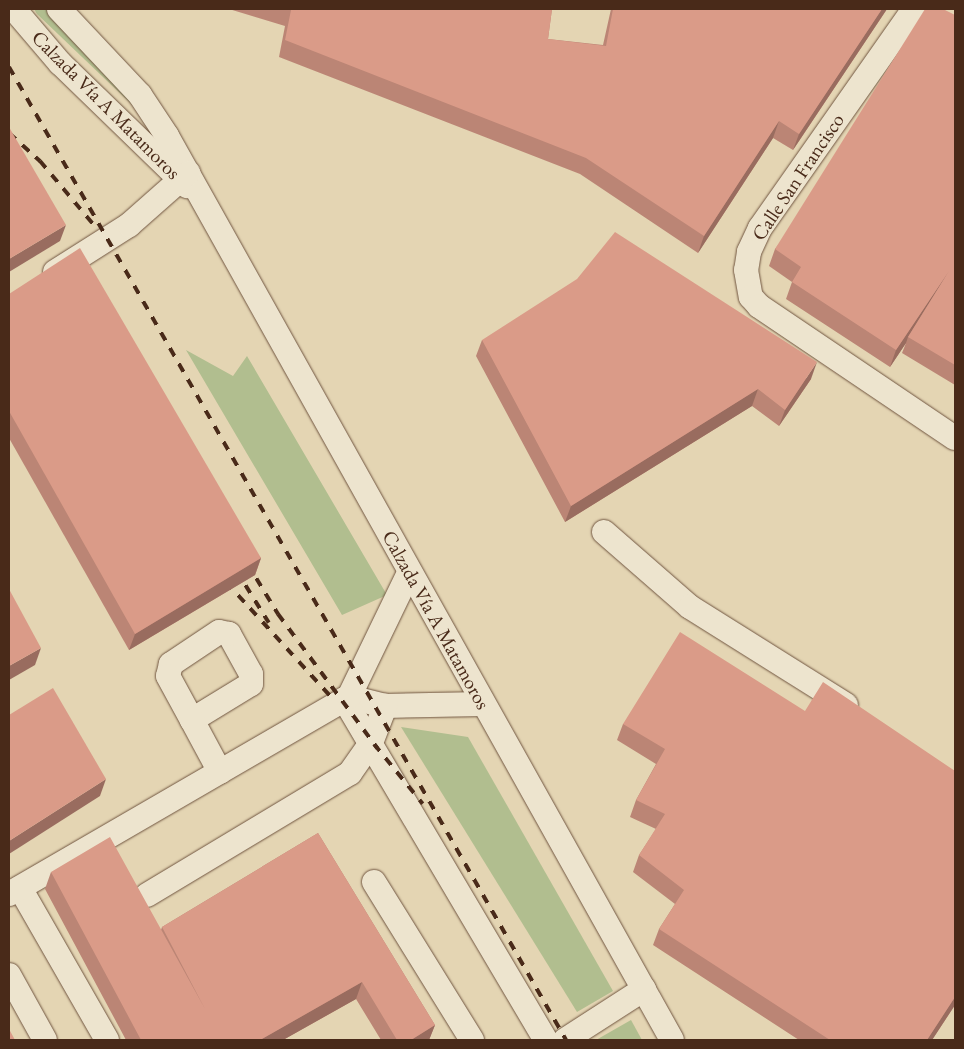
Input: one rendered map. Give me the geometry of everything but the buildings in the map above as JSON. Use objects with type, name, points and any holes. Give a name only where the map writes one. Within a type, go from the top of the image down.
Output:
[{"type":"street","name":"Calzada Vía A Matamoros","points":[[14,9],[60,62],[184,176],[202,199],[482,704],[672,1040]]},
{"type":"street","name":"Calzada Vía A Matamoros","points":[[59,9],[140,95],[184,176]]},
{"type":"street","name":"Calle San Francisco","points":[[914,9],[760,228],[749,252],[746,270],[751,297],[759,306],[955,438]]},
{"type":"street","points":[[35,284],[129,225],[184,176]]},
{"type":"street","points":[[604,532],[690,607],[864,716]]},
{"type":"street","points":[[107,1040],[14,891],[347,698],[409,573]]},
{"type":"street","points":[[347,698],[386,706],[482,704]]},
{"type":"street","points":[[347,698],[371,743],[546,1040]]},
{"type":"street","points":[[147,895],[350,774],[371,743],[386,706]]},
{"type":"street","points":[[192,720],[220,772]]},
{"type":"street","points":[[374,882],[472,1040]]},
{"type":"street","points":[[9,975],[46,1040]]},
{"type":"street","points":[[565,1040],[644,989]]},
{"type":"green space","points":[[34,9],[50,9],[147,119],[37,14]]},
{"type":"green space","points":[[186,350],[233,376],[247,356],[387,595],[342,615]]},
{"type":"green space","points":[[401,727],[468,737],[613,991],[577,1012]]},
{"type":"green space","points":[[631,1020],[642,1040],[596,1040]]},
{"type":"railway","points":[[9,67],[566,1040]]},
{"type":"railway","points":[[9,133],[40,161],[93,224]]},
{"type":"railway","points":[[247,563],[278,614],[377,748]]},
{"type":"railway","points":[[236,570],[269,623]]},
{"type":"railway","points":[[226,582],[330,696]]},
{"type":"railway","points":[[374,744],[423,804]]}]
